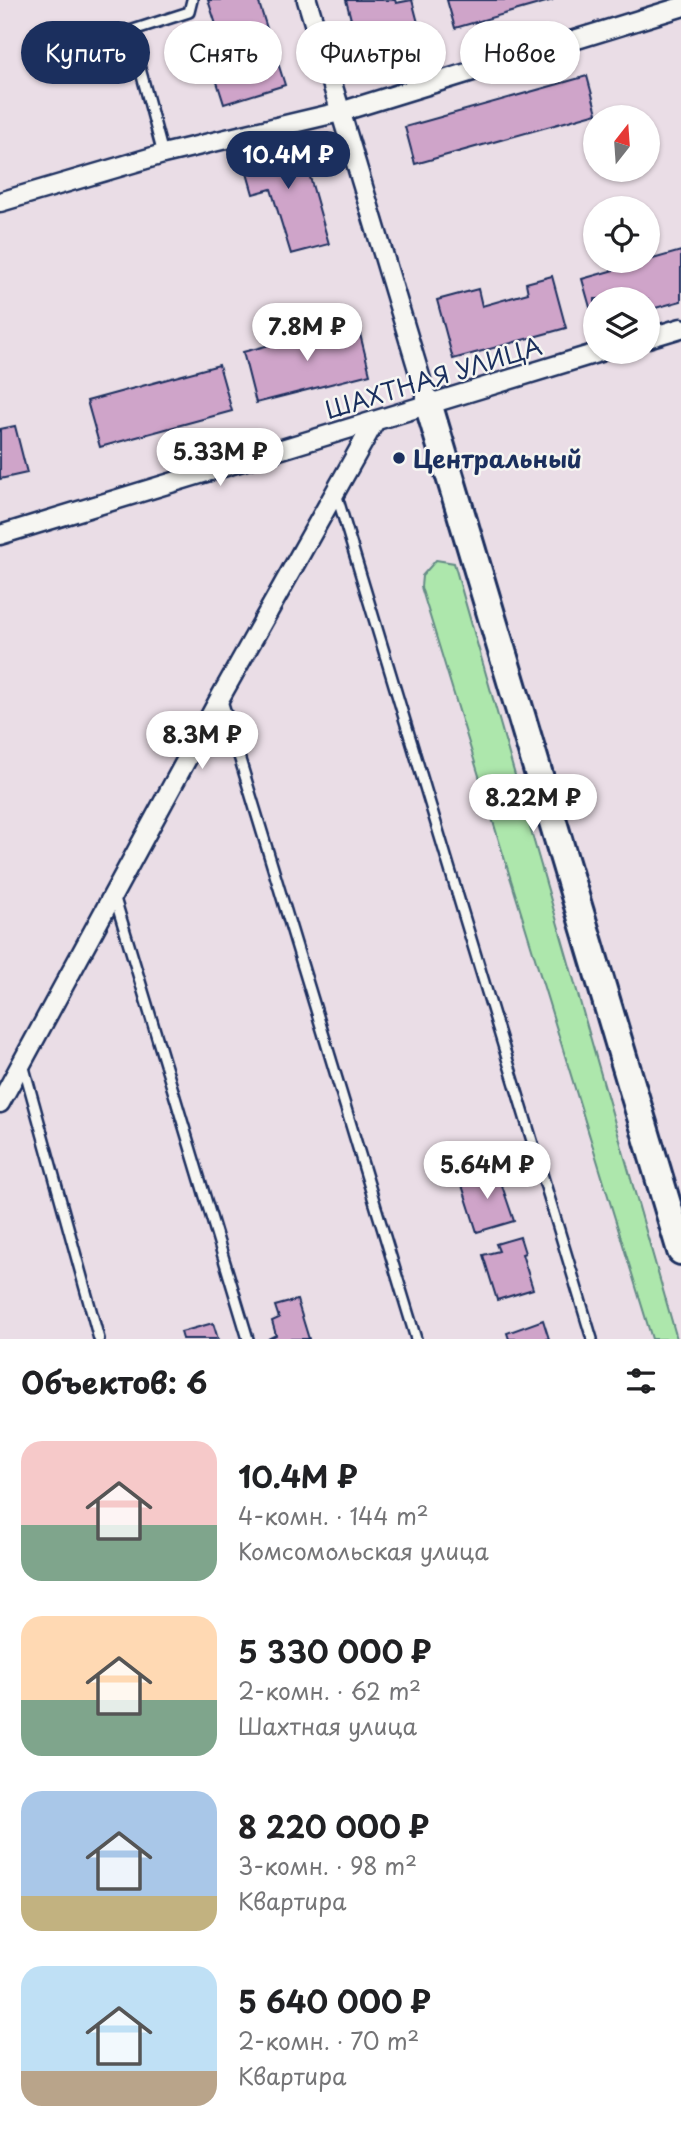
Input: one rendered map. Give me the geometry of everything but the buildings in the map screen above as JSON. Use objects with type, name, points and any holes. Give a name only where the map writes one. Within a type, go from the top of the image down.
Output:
[{"type":"street","points":[[307,0],[681,1251]]},
{"type":"street","points":[[0,202],[163,154],[340,112],[681,7]]},
{"type":"street","points":[[660,334],[681,328]]},
{"type":"street","name":"ШАХТНАЯ УЛИЦА","points":[[0,535],[583,357]]},
{"type":"street","points":[[0,1103],[221,696],[375,421]]},
{"type":"lane","points":[[163,154],[130,31],[189,12],[192,0]]},
{"type":"lane","points":[[335,489],[592,1339]]},
{"type":"lane","points":[[221,696],[416,1339]]},
{"type":"lane","points":[[114,894],[248,1339]]},
{"type":"lane","points":[[23,1062],[99,1339]]},
{"type":"green space","points":[[436,560],[454,563],[677,1339],[652,1339],[421,587],[422,576]]},
{"type":"place","name":"Центральный","points":[[399,458]]}]
